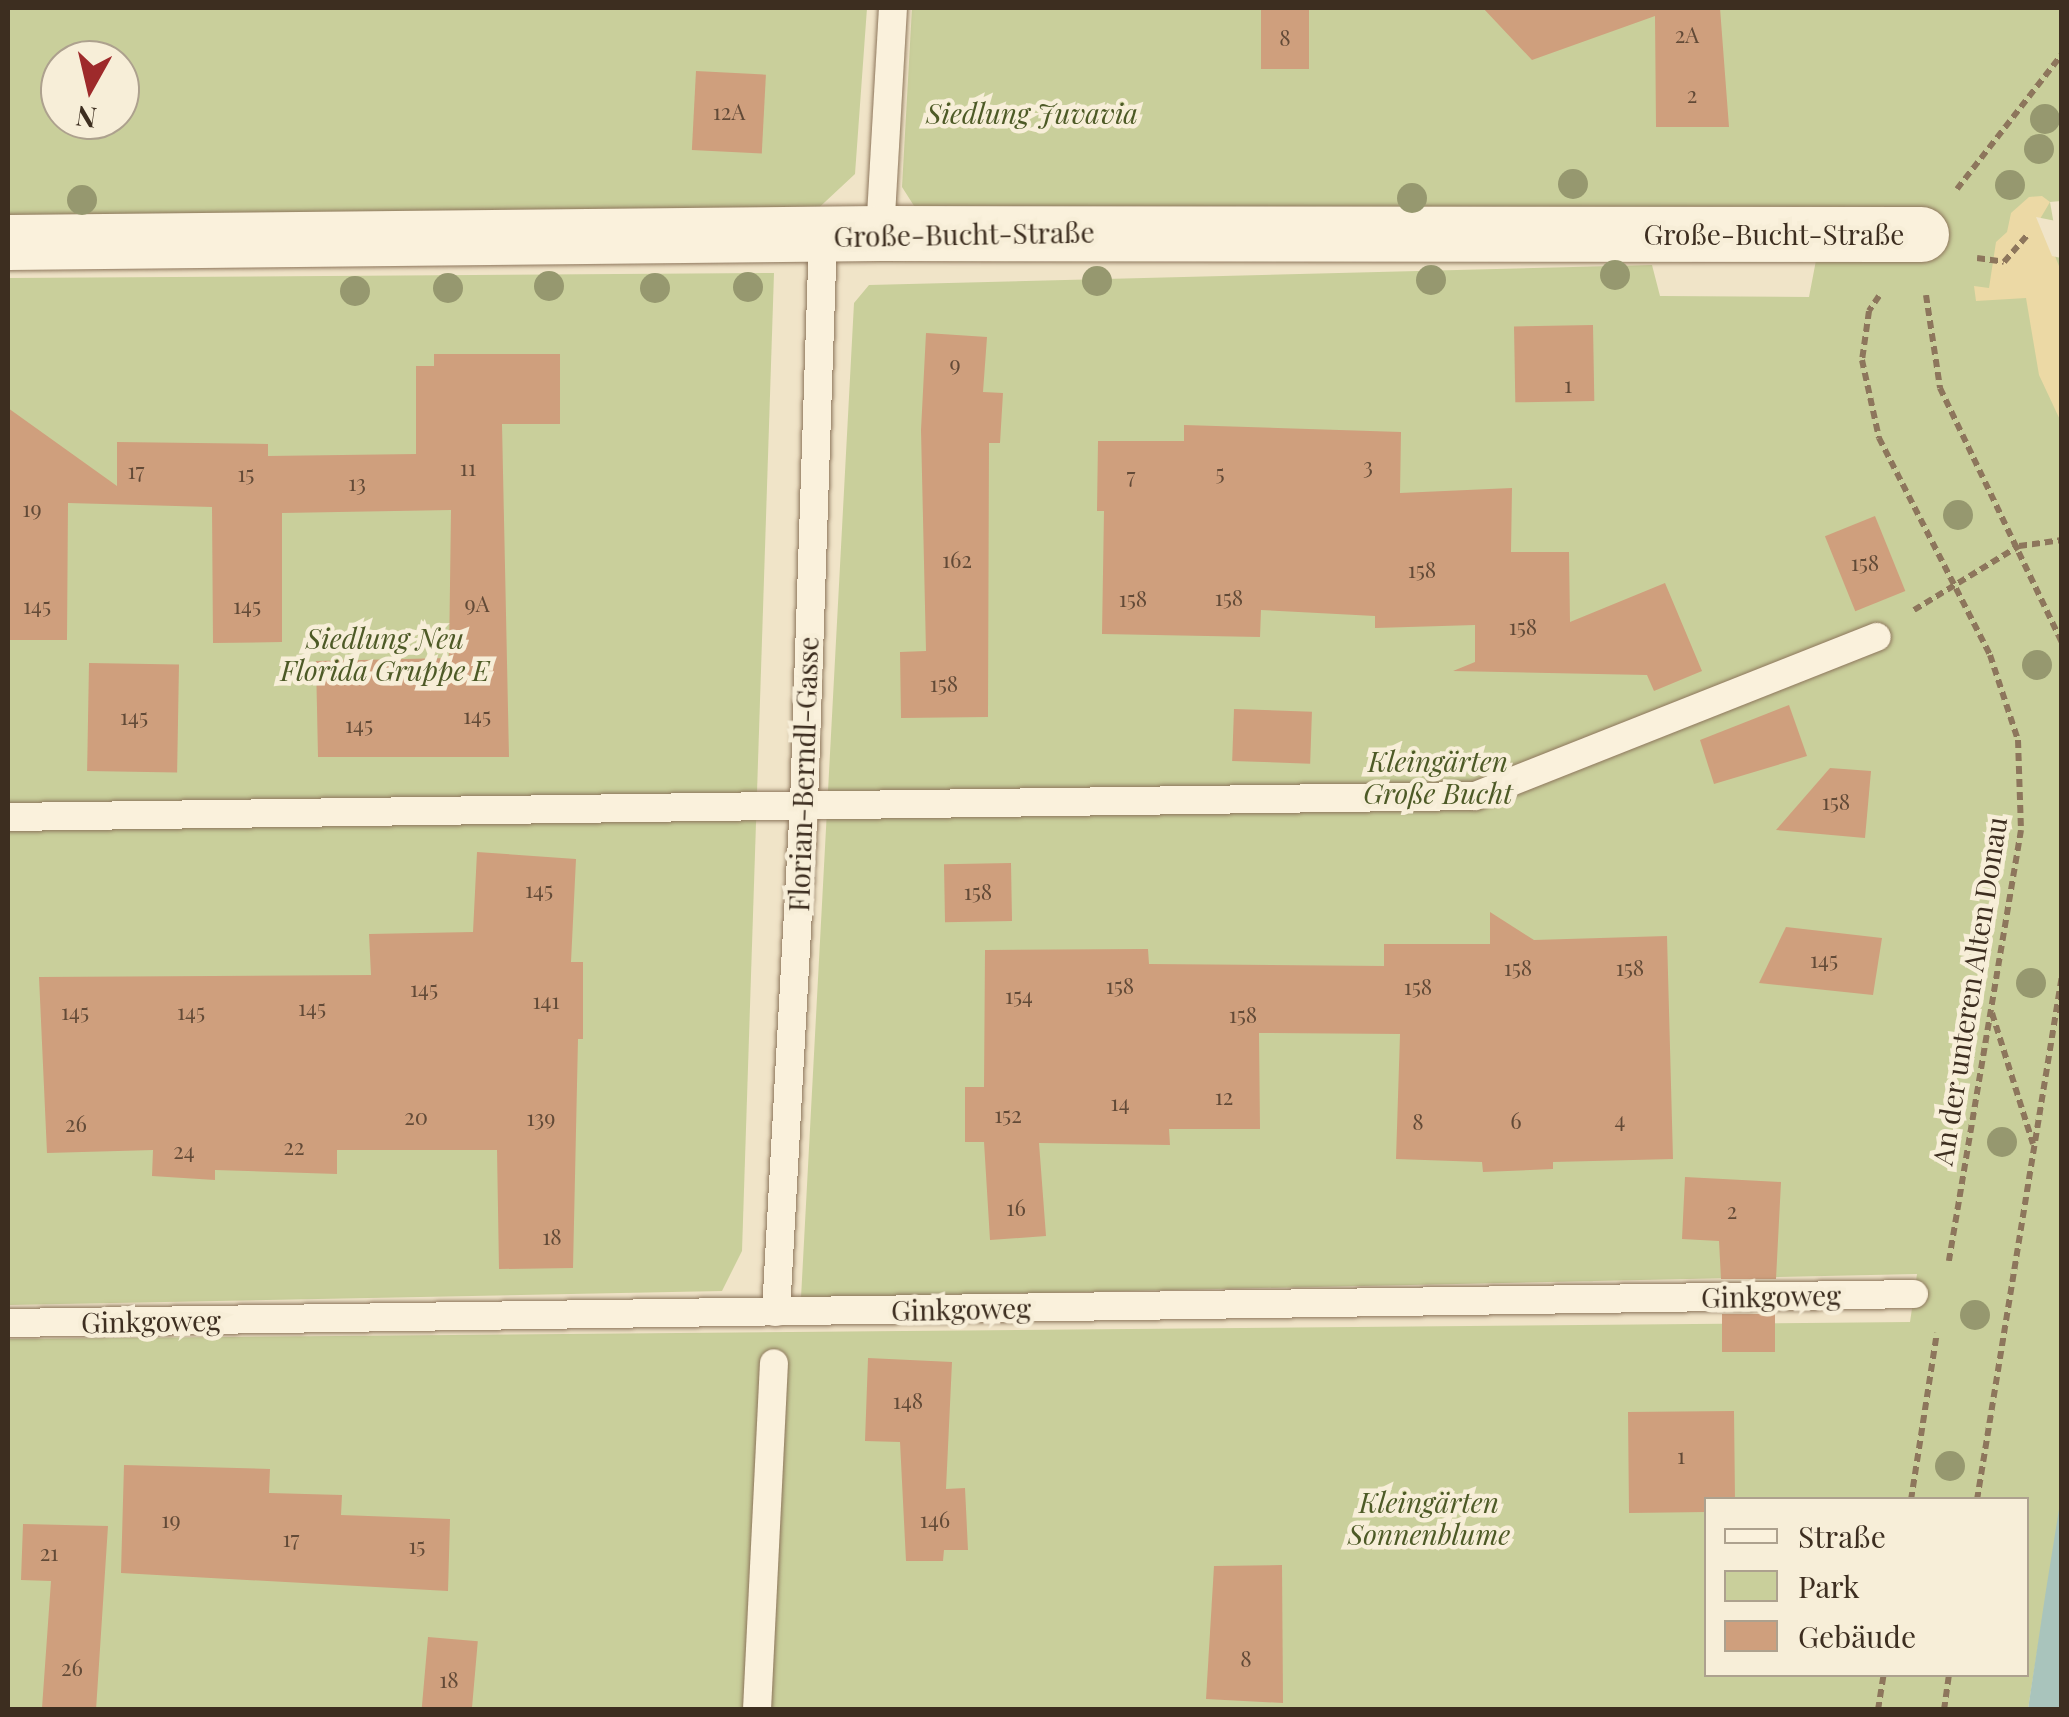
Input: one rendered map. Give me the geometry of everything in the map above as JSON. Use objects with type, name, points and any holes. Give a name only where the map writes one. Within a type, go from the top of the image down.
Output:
[{"type":"street","name":"Große-Bucht-Straße","points":[[8,242],[823,236],[880,232],[1922,234]]},
{"type":"lane","points":[[880,232],[893,8]]},
{"type":"lane","name":"Florian-Berndl-Gasse","points":[[776,1312],[804,803],[823,236]]},
{"type":"lane","points":[[8,817],[1474,796],[1877,637]]},
{"type":"lane","name":"Ginkgoweg","points":[[8,1324],[1914,1294]]},
{"type":"lane","points":[[757,1710],[774,1363]]},
{"type":"path","name":"An der unteren Alten Donau","points":[[1946,1280],[2021,830],[2018,740],[1990,655],[1949,584],[1879,438],[1862,360],[1869,311],[1922,234],[2062,54]]},
{"type":"path","points":[[1991,261],[2004,262],[2029,233]]},
{"type":"path","points":[[1922,234],[1930,354],[1940,388],[2019,546],[2062,643]]},
{"type":"path","points":[[1877,637],[1949,584],[2019,546],[2062,540]]},
{"type":"path","points":[[1977,1497],[2062,976]]},
{"type":"path","points":[[1991,1011],[2033,1146]]},
{"type":"path","points":[[2052,1034],[2062,1035]]},
{"type":"path","points":[[1911,1497],[1940,1317]]},
{"type":"path","points":[[1878,1710],[1884,1677]]},
{"type":"path","points":[[1944,1710],[1949,1677]]},
{"type":"green space","name":"Siedlung Juvavia","points":[[8,8],[867,8],[855,174],[811,215],[8,220]]},
{"type":"green space","points":[[912,8],[2061,8],[2061,201],[2050,202],[2062,271],[2062,1497],[2028,1709],[8,1709],[8,1339],[1910,1322],[1917,1274],[801,1298],[854,303],[869,285],[1652,265],[1660,296],[1809,297],[1826,208],[923,220],[902,187]]},
{"type":"green space","name":"Siedlung Neu Florida Gruppe E","points":[[774,273],[742,1251],[722,1291],[8,1305],[8,278]]},
{"type":"sand","points":[[2042,196],[2050,202],[2040,219],[2061,271],[2061,422],[2039,375],[2026,298],[1976,301],[1974,286],[1989,288],[1996,242],[2007,232],[2011,213],[2029,197]]},
{"type":"water","points":[[2061,1497],[2061,1709],[2028,1709],[2046,1590]]},
{"type":"pier","points":[[2036,217],[2061,222],[2061,258],[2052,256]]},
{"type":"building","points":[[1261,8],[1309,8],[1309,69],[1261,69]]},
{"type":"building","points":[[1483,8],[1720,8],[1729,127],[1656,127],[1655,16],[1532,60]]},
{"type":"building","points":[[696,71],[766,75],[762,154],[692,150]]},
{"type":"building","points":[[1593,325],[1594,401],[1515,402],[1514,326]]},
{"type":"building","points":[[926,333],[987,337],[983,392],[1003,393],[1000,443],[989,443],[988,717],[901,718],[900,652],[926,651],[921,430]]},
{"type":"building","points":[[434,354],[560,354],[560,424],[502,424],[509,757],[318,757],[316,661],[449,658],[451,510],[282,513],[282,642],[213,643],[212,507],[68,503],[67,640],[8,640],[8,408],[117,486],[117,442],[268,444],[268,456],[416,454],[416,366],[434,366]]},
{"type":"building","points":[[1184,425],[1401,432],[1400,493],[1512,488],[1511,552],[1569,552],[1570,622],[1665,583],[1702,671],[1654,691],[1647,675],[1453,671],[1475,662],[1475,625],[1375,628],[1375,616],[1261,610],[1260,637],[1102,634],[1104,511],[1097,511],[1098,441],[1184,441]]},
{"type":"building","points":[[1875,516],[1905,591],[1855,611],[1825,536]]},
{"type":"building","points":[[89,663],[179,665],[177,773],[87,771]]},
{"type":"building","points":[[1789,705],[1807,756],[1714,784],[1700,740]]},
{"type":"building","points":[[1234,709],[1312,712],[1310,764],[1232,761]]},
{"type":"building","points":[[1830,768],[1871,771],[1865,838],[1776,830]]},
{"type":"building","points":[[477,852],[576,859],[571,962],[583,962],[583,1039],[578,1039],[573,1268],[499,1269],[497,1150],[337,1150],[337,1174],[215,1170],[215,1180],[152,1176],[153,1150],[47,1153],[39,977],[371,975],[369,934],[473,932]]},
{"type":"building","points":[[1011,863],[1012,921],[945,922],[944,864]]},
{"type":"building","points":[[1490,912],[1534,940],[1667,936],[1673,1159],[1553,1162],[1553,1169],[1483,1172],[1482,1162],[1396,1159],[1400,1034],[1259,1033],[1260,1129],[1169,1129],[1170,1145],[1039,1143],[1046,1236],[990,1240],[984,1142],[965,1142],[965,1087],[984,1087],[985,950],[1148,949],[1149,964],[1384,966],[1384,944],[1490,944]]},
{"type":"building","points":[[1786,927],[1882,938],[1873,995],[1759,983]]},
{"type":"building","points":[[1685,1177],[1781,1182],[1776,1279],[1721,1279],[1719,1241],[1682,1239]]},
{"type":"building","points":[[1722,1314],[1775,1314],[1775,1352],[1722,1352]]},
{"type":"building","points":[[868,1358],[952,1362],[946,1489],[965,1488],[968,1550],[944,1550],[943,1561],[906,1561],[900,1442],[865,1441]]},
{"type":"building","points":[[1734,1411],[1735,1497],[1704,1497],[1704,1512],[1629,1513],[1628,1412]]},
{"type":"building","points":[[124,1465],[270,1469],[269,1493],[342,1495],[341,1515],[450,1519],[448,1591],[121,1573]]},
{"type":"building","points":[[23,1524],[108,1526],[96,1710],[42,1708],[51,1581],[21,1580]]},
{"type":"building","points":[[1282,1565],[1283,1703],[1206,1699],[1214,1566]]},
{"type":"building","points":[[428,1637],[478,1641],[472,1710],[422,1710]]},
{"type":"park label","name":"Kleingärten Große Bucht","points":[[1438,777]]},
{"type":"park label","name":"Kleingärten Sonnenblume","points":[[1429,1518]]}]
